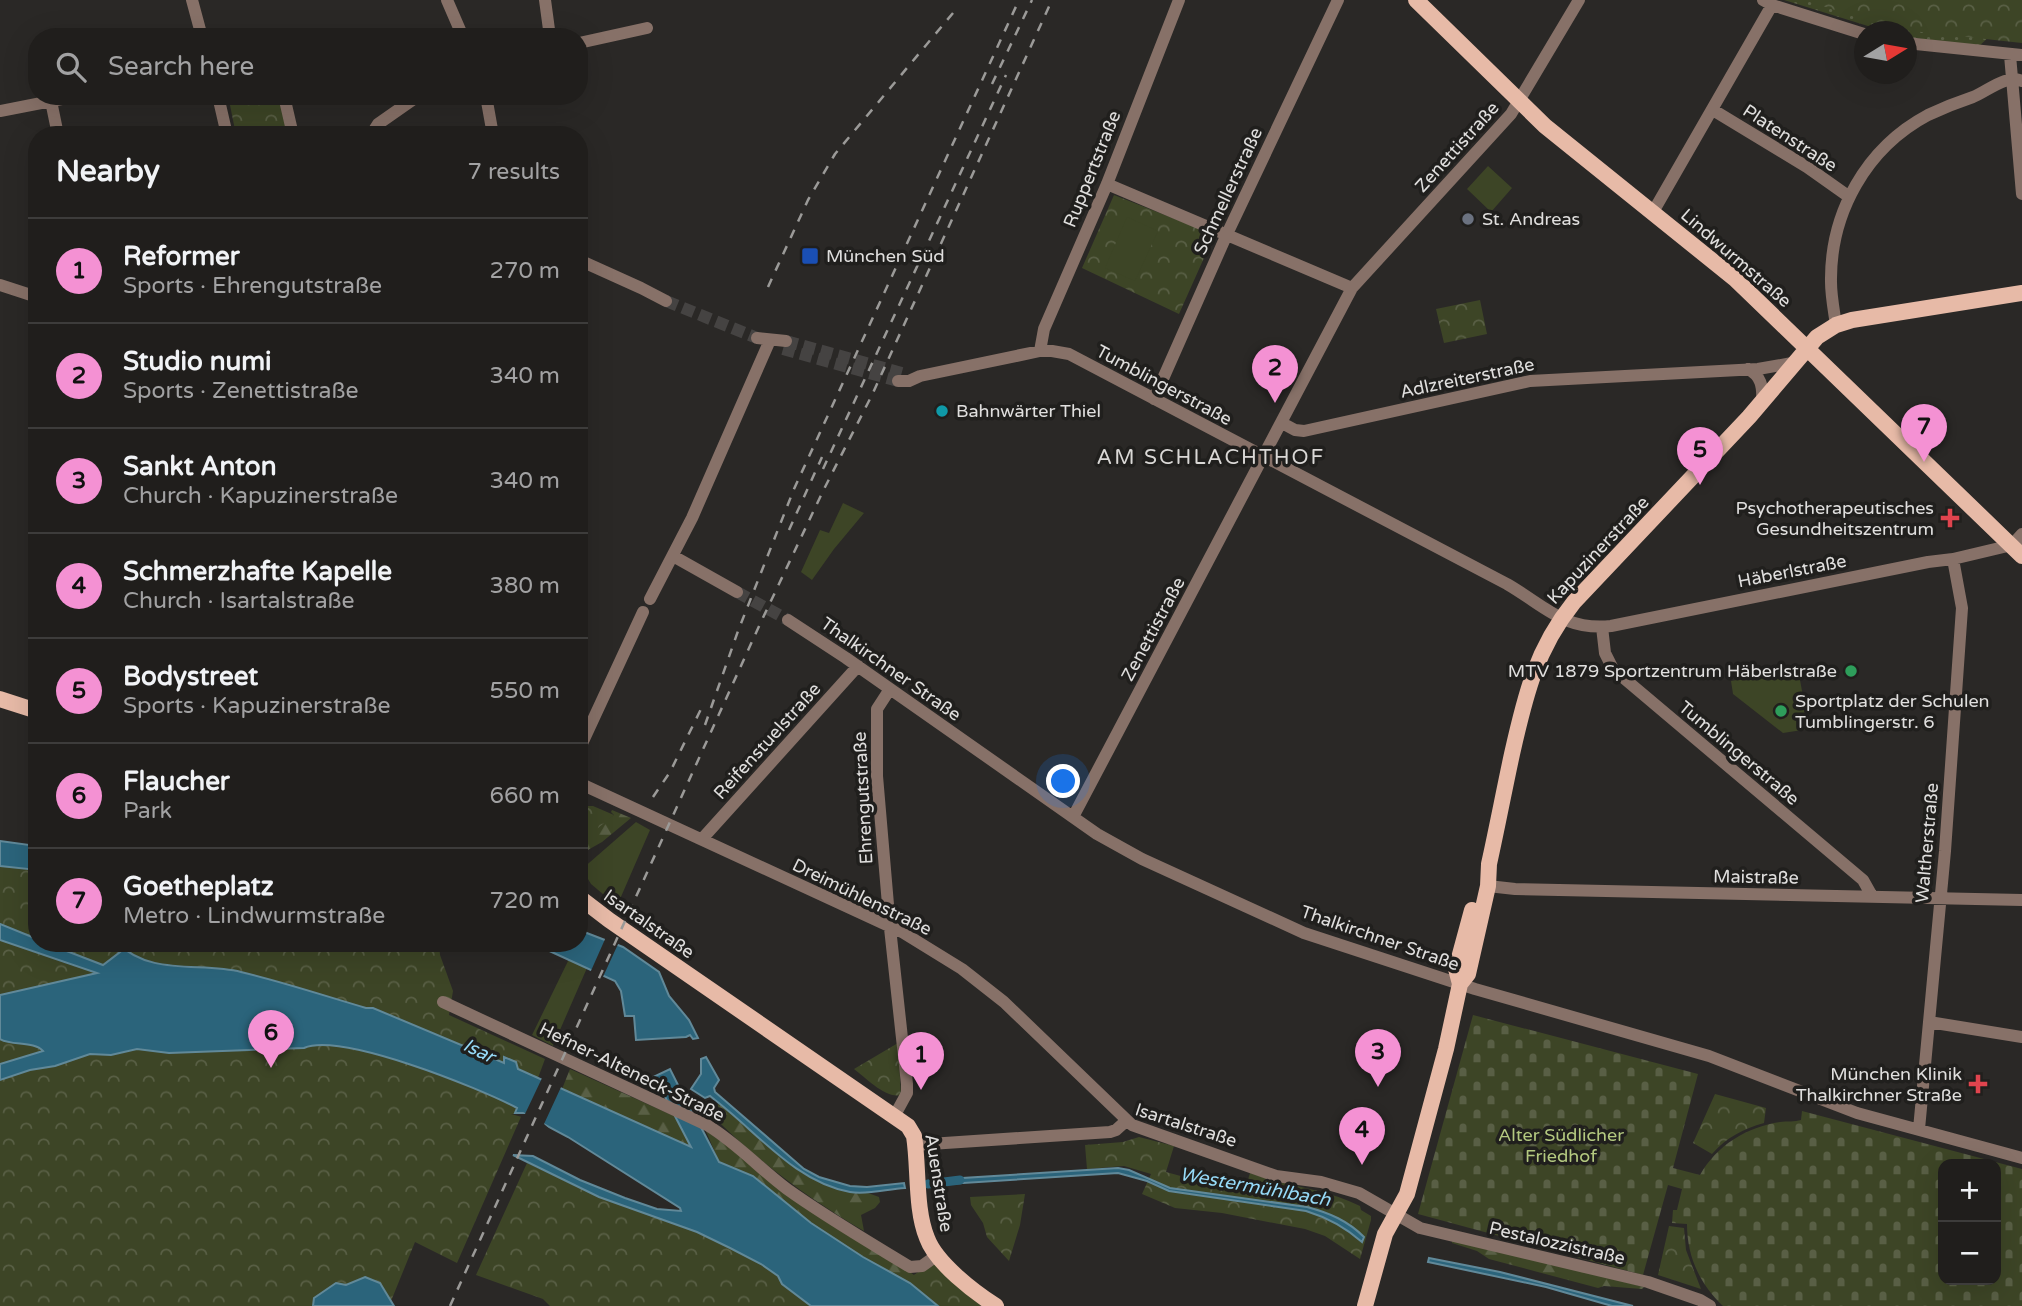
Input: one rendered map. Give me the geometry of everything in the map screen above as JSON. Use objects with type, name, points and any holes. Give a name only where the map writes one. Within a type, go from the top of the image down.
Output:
[{"type":"main road","name":"Lindwurmstraße","points":[[1416,0],[1519,102],[1573,150],[1735,279],[2019,546]]},
{"type":"main road","points":[[1836,325],[1852,320],[2022,293]]},
{"type":"main road","name":"Kapuzinerstraße","points":[[1460,984],[1468,974],[1489,886],[1489,864],[1525,695],[1537,661],[1560,618],[1762,401],[1792,363],[1817,337],[1836,325]]},
{"type":"main road","points":[[0,699],[28,708]]},
{"type":"main road","name":"Kapuzinerstraße","points":[[1365,1306],[1385,1234],[1406,1196],[1447,1049],[1460,984],[1456,969],[1479,884],[1489,864]]},
{"type":"main road","name":"Isartalstraße","points":[[588,905],[900,1119]]},
{"type":"main road","name":"Auenstraße","points":[[900,1119],[912,1132],[915,1145],[925,1236],[936,1256],[996,1306]]},
{"type":"street","points":[[192,0],[200,28]]},
{"type":"street","points":[[447,0],[459,28]]},
{"type":"street","points":[[545,0],[549,28]]},
{"type":"street","name":"Ruppertstraße","points":[[1040,351],[1045,325],[1107,184],[1179,0]]},
{"type":"street","name":"Schmellerstraße","points":[[1154,399],[1227,234],[1338,0]]},
{"type":"street","name":"Zenettistraße","points":[[1073,817],[1352,288],[1511,114],[1579,0]]},
{"type":"street","points":[[1653,212],[1713,110],[1768,3],[1854,31]]},
{"type":"street","points":[[588,41],[647,28]]},
{"type":"street","points":[[1917,44],[2016,55],[2022,194]]},
{"type":"street","points":[[1836,325],[1831,283],[1832,252],[1848,196],[1885,146],[1905,130],[1927,116],[2017,80]]},
{"type":"street","points":[[0,111],[31,105]]},
{"type":"street","points":[[52,105],[56,126]]},
{"type":"street","points":[[222,105],[226,126]]},
{"type":"street","points":[[286,105],[291,126]]},
{"type":"street","points":[[377,126],[405,105]]},
{"type":"street","points":[[487,105],[491,126]]},
{"type":"street","name":"Platenstraße","points":[[1713,110],[1807,167],[1848,196]]},
{"type":"street","points":[[1107,184],[1352,288]]},
{"type":"street","points":[[588,264],[668,298]]},
{"type":"street","points":[[0,285],[28,294]]},
{"type":"street","points":[[650,599],[673,556],[762,337],[785,345]]},
{"type":"street","name":"Tumblingerstraße","points":[[900,377],[920,376],[1040,351],[1069,354],[1507,584],[1560,618],[1578,626]]},
{"type":"street","name":"Adlzreiterstraße","points":[[1282,423],[1297,430],[1308,430],[1530,381],[1780,367],[1792,363]]},
{"type":"street","points":[[1748,368],[1756,373],[1761,381],[1762,401]]},
{"type":"street","name":"Häberlstraße","points":[[1578,626],[1602,627],[2019,546]]},
{"type":"street","points":[[673,556],[737,592]]},
{"type":"street","name":"Waltherstraße","points":[[1919,1129],[1962,608],[1953,559]]},
{"type":"street","points":[[588,731],[643,612]]},
{"type":"street","name":"Thalkirchner Straße","points":[[788,620],[1073,817],[1142,859],[1304,933],[1460,984],[1738,1066],[1857,1113],[2022,1158]]},
{"type":"street","name":"Tumblingerstraße","points":[[1602,627],[1605,656],[1615,671],[1863,880],[1872,896]]},
{"type":"street","name":"Reifenstuelstraße","points":[[702,839],[858,666]]},
{"type":"street","name":"Ehrengutstraße","points":[[890,689],[877,706],[877,776],[907,1084],[900,1119]]},
{"type":"street","name":"Dreimühlenstraße","points":[[588,787],[902,932],[962,969],[1003,1002],[1126,1121]]},
{"type":"street","name":"Maistraße","points":[[1489,886],[1940,900],[2022,900]]},
{"type":"street","name":"Hefner-Alteneck-Straße","points":[[443,1002],[701,1122],[733,1141],[778,1182],[823,1214],[910,1267],[922,1266],[936,1256]]},
{"type":"street","points":[[1929,1023],[2022,1037]]},
{"type":"street","name":"Isartalstraße","points":[[915,1145],[1110,1132],[1126,1121],[1276,1176],[1321,1182],[1353,1191],[1396,1214]]},
{"type":"street","name":"Pestalozzistraße","points":[[1396,1214],[1420,1228],[1648,1282],[1710,1306]]},
{"type":"green space","points":[[1784,0],[1952,0],[1989,37],[1979,46],[1917,38],[1917,21],[1854,22]]},
{"type":"green space","points":[[1804,0],[2022,0],[2022,43],[1917,32],[1917,21],[1869,21]]},
{"type":"green space","points":[[230,105],[282,105],[286,126],[234,126]]},
{"type":"green space","points":[[1488,166],[1512,188],[1491,212],[1467,189]]},
{"type":"green space","points":[[1114,195],[1208,232],[1206,237],[1212,240],[1179,314],[1082,268]]},
{"type":"green space","points":[[1127,217],[1158,231],[1135,281],[1105,268]]},
{"type":"green space","points":[[1480,300],[1487,334],[1444,343],[1436,309]]},
{"type":"green space","points":[[843,503],[864,513],[812,580],[801,572],[820,530],[829,533]]},
{"type":"green space","name":"Sportplatz der Schulen Tumblingerstr. 6","points":[[1798,669],[1809,729],[1783,733],[1733,694],[1731,681]]},
{"type":"green space","points":[[588,806],[614,815],[588,834]]},
{"type":"green space","points":[[612,810],[631,818],[588,850],[588,833],[614,815]]},
{"type":"green space","points":[[636,822],[650,830],[617,906],[591,884],[588,879],[588,864]]},
{"type":"green space","points":[[0,841],[28,845],[28,952],[440,952],[453,991],[449,1015],[545,1059],[457,1263],[415,1242],[389,1306],[0,1306]]},
{"type":"green space","points":[[569,959],[587,968],[553,1046],[532,1035]]},
{"type":"green space","name":"Alter Südlicher Friedhof","points":[[1473,1015],[1698,1074],[1673,1168],[1700,1175],[1715,1155],[1734,1139],[1768,1124],[1801,1120],[1802,1111],[1984,1159],[1938,1159],[1938,1285],[2001,1285],[2001,1163],[2022,1169],[2022,1306],[1723,1306],[1696,1269],[1689,1248],[1687,1224],[1672,1223],[1673,1210],[1677,1210],[1682,1189],[1668,1185],[1643,1275],[1418,1214]]},
{"type":"green space","points":[[898,1043],[901,1095],[895,1095],[876,1087],[854,1069]]},
{"type":"green space","points":[[570,1069],[676,1117],[692,1148],[562,1089]]},
{"type":"green space","points":[[1715,1094],[1766,1108],[1764,1123],[1736,1134],[1712,1154],[1693,1143]]},
{"type":"green space","points":[[719,1103],[802,1173],[829,1186],[879,1197],[880,1202],[875,1208],[861,1215],[864,1231],[803,1192],[745,1146],[711,1114]]},
{"type":"green space","points":[[706,1131],[914,1275],[933,1263],[981,1306],[938,1306],[910,1283],[863,1257],[811,1223],[753,1177],[719,1162]]},
{"type":"green space","points":[[1139,1137],[1174,1146],[1166,1172],[1188,1178],[1247,1183],[1250,1173],[1334,1196],[1360,1206],[1361,1210],[1371,1216],[1371,1220],[1360,1259],[1325,1236],[1305,1229],[1222,1213],[1175,1208],[1142,1194],[1151,1174],[1124,1166],[1087,1169],[1085,1145],[1123,1142]]},
{"type":"green space","points":[[527,1163],[599,1197],[697,1232],[730,1248],[778,1276],[782,1284],[811,1306],[550,1306],[543,1299],[476,1275]]},
{"type":"green space","points":[[1025,1194],[1020,1225],[1009,1261],[987,1237],[983,1223],[971,1205],[970,1197]]},
{"type":"green space","points":[[1669,1226],[1684,1228],[1686,1250],[1701,1289],[1658,1275]]},
{"type":"green space","points":[[1452,1238],[1644,1287],[1598,1288],[1489,1259],[1477,1251],[1452,1243]]},
{"type":"green space","points":[[933,1263],[981,1306],[938,1306],[910,1283],[914,1275]]},
{"type":"water","points":[[0,841],[28,845],[28,869],[0,866]]},
{"type":"water","points":[[0,924],[28,935],[28,950],[0,940]]},
{"type":"water","points":[[588,933],[623,947],[659,972],[669,996],[689,1020],[698,1038],[693,1039],[690,1035],[636,1040],[634,1016],[625,1016],[621,991],[615,981],[552,952],[588,952]]},
{"type":"water","points":[[35,952],[69,952],[103,965],[120,952],[130,952],[160,964],[241,972],[373,1008],[504,1063],[504,1057],[516,1062],[518,1069],[691,1147],[664,1095],[650,1086],[647,1080],[670,1069],[681,1091],[695,1101],[691,1108],[719,1162],[753,1176],[811,1223],[863,1257],[910,1283],[938,1306],[811,1306],[782,1284],[778,1276],[730,1248],[697,1232],[599,1197],[513,1155],[533,1156],[580,1180],[657,1209],[681,1211],[568,1137],[523,1113],[515,1113],[517,1108],[473,1088],[378,1055],[322,1045],[169,1053],[137,1049],[111,1055],[90,1054],[0,1080],[0,1064],[43,1051],[34,1046],[0,1039],[0,995],[97,973]]},
{"type":"water","points":[[706,1057],[719,1080],[714,1088],[715,1092],[804,1169],[819,1177],[850,1186],[904,1183],[905,1188],[850,1192],[812,1178],[794,1167],[710,1096],[705,1098],[691,1089],[701,1074],[701,1059]]},
{"type":"water","points":[[1118,1168],[1170,1188],[1307,1207],[1338,1218],[1364,1237],[1362,1242],[1336,1224],[1306,1211],[1169,1191],[1147,1181],[1118,1173],[948,1184],[947,1179]]},
{"type":"water","points":[[1429,1258],[1500,1272],[1633,1306],[1612,1306],[1546,1287],[1428,1262]]},
{"type":"water","points":[[365,1277],[380,1283],[394,1306],[313,1306],[314,1298],[336,1283],[346,1285]]},
{"type":"pier","points":[[606,937],[619,942],[602,979],[590,973]]},
{"type":"pier","points":[[543,1076],[562,1085],[544,1124],[554,1133],[511,1114],[525,1114]]},
{"type":"waterway","name":"Westermühlbach","points":[[928,1184],[960,1180]]},
{"type":"tunnel","points":[[666,301],[757,338]]},
{"type":"tunnel","points":[[786,341],[902,373]]},
{"type":"tunnel","points":[[783,349],[898,381]]},
{"type":"tunnel","points":[[737,592],[788,620]]},
{"type":"railway","points":[[705,725],[738,631],[794,489],[1019,0]]},
{"type":"railway","points":[[992,84],[1032,0]]},
{"type":"railway","points":[[450,1306],[760,624],[872,395],[1052,0]]},
{"type":"railway","points":[[768,287],[808,200],[835,154],[958,7]]},
{"type":"railway","points":[[823,469],[1006,75]]},
{"type":"railway","points":[[789,530],[822,457]]},
{"type":"railway","points":[[653,797],[670,772],[704,703]]},
{"type":"place","name":"St. Andreas","points":[[1468,219]]},
{"type":"place","name":"München Süd","points":[[810,256]]},
{"type":"place","name":"Studio numi","points":[[1275,403]]},
{"type":"place","name":"Bahnwärter Thiel","points":[[942,411]]},
{"type":"place","name":"Goetheplatz","points":[[1924,462]]},
{"type":"place","name":"Bodystreet","points":[[1700,485]]},
{"type":"place","name":"Psychotherapeutisches Gesundheitszentrum","points":[[1950,518]]},
{"type":"place","name":"MTV 1879 Sportzentrum Häberlstraße","points":[[1851,671]]},
{"type":"place","name":"Sportplatz der Schulen Tumblingerstr. 6","points":[[1781,711]]},
{"type":"place","name":"Flaucher","points":[[271,1068]]},
{"type":"place","name":"München Klinik Thalkirchner Straße","points":[[1978,1084]]},
{"type":"place","name":"Sankt Anton","points":[[1378,1087]]},
{"type":"place","name":"Reformer","points":[[921,1090]]},
{"type":"place","name":"Schmerzhafte Kapelle","points":[[1362,1165]]},
{"type":"district","name":"AM SCHLACHTHOF","points":[[1211,457]]},
{"type":"water label","name":"Isar","points":[[479,1051]]}]
